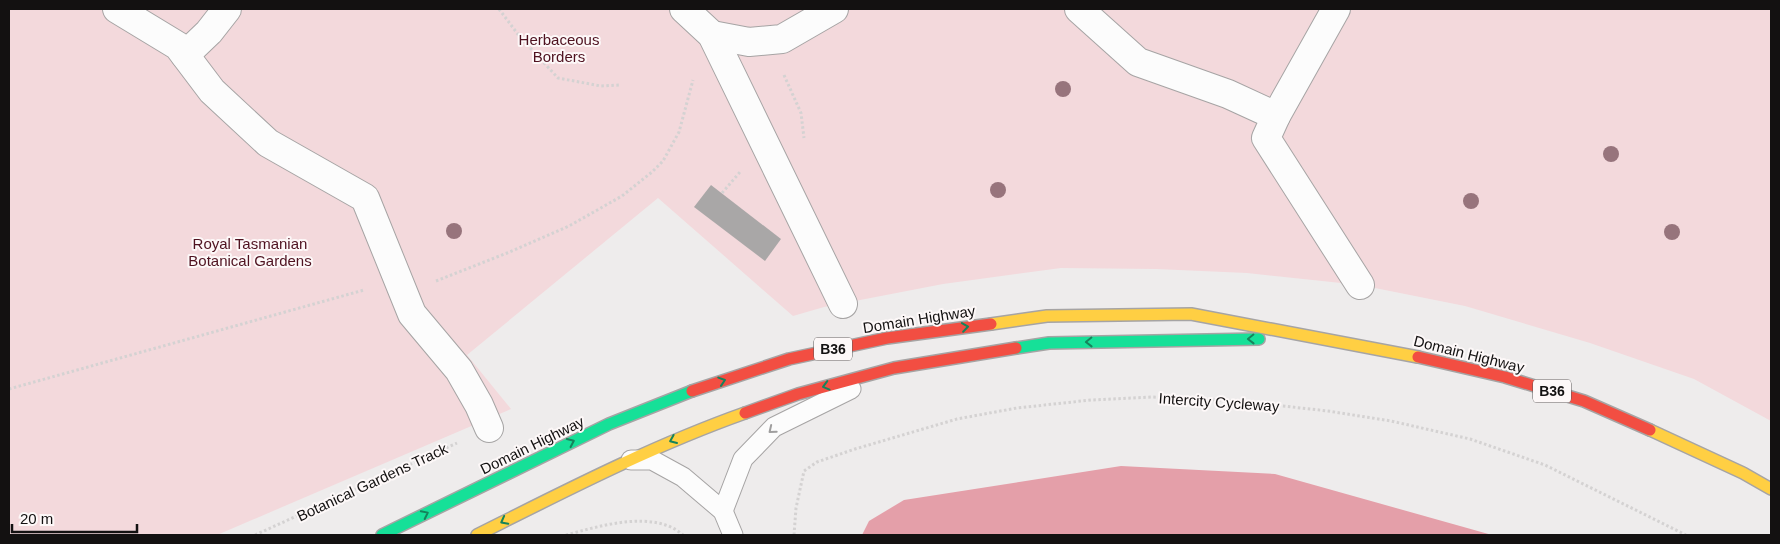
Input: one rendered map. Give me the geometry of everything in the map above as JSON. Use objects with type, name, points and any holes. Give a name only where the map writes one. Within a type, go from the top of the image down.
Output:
[{"type":"main road","name":"Domain Highway","points":[[382,535],[609,424],[688,392],[789,359],[878,340],[1047,316],[1191,314],[1403,354],[1505,377],[1584,401],[1671,439],[1743,473],[1771,489]]},
{"type":"main road","name":"Domain Highway","points":[[477,535],[628,460],[705,426],[798,394],[894,368],[1050,343],[1318,338]]},
{"type":"street","points":[[117,9],[178,46],[212,91],[268,143],[365,198],[412,314],[459,370],[490,428]]},
{"type":"street","points":[[185,55],[209,32],[227,9]]},
{"type":"street","points":[[697,21],[749,42],[782,39],[834,9]]},
{"type":"street","points":[[1079,9],[1138,62],[1228,94],[1276,116]]},
{"type":"street","points":[[1336,9],[1276,116],[1266,138],[1360,285]]},
{"type":"street","points":[[697,21],[843,304]]},
{"type":"lane","points":[[723,511],[743,459],[774,427],[894,368]]},
{"type":"lane","points":[[628,460],[652,460],[683,477],[723,511],[733,535]]},
{"type":"path","points":[[500,9],[520,37],[558,78],[601,86],[620,85]]},
{"type":"path","points":[[9,389],[400,286],[448,278],[569,226],[622,196],[663,161],[679,132],[698,62],[697,21]]},
{"type":"path","name":"Intercity Cycleway","points":[[794,535],[796,508],[804,471],[817,462],[855,448],[957,419],[1017,408],[1092,400],[1151,397],[1238,401],[1328,411],[1391,421],[1470,439],[1545,466],[1686,535]]},
{"type":"path","name":"Botanical Gardens Track","points":[[255,535],[490,428]]},
{"type":"path","points":[[566,535],[602,525],[637,521],[665,524],[683,535]]},
{"type":"green space","name":"Royal Tasmanian Botanical Gardens","points":[[9,9],[1771,9],[1771,421],[1694,379],[1590,343],[1465,306],[1360,285],[1247,273],[1156,269],[1061,268],[943,284],[824,307],[793,316],[658,198],[467,355],[511,409],[217,535],[9,535]]},
{"type":"shaded area","points":[[1121,466],[1275,474],[1492,535],[862,535],[869,521],[904,500]]},
{"type":"building","points":[[711,185],[781,239],[765,261],[694,207]]},
{"type":"traffic: fast","points":[[1016,348],[1049,343],[1259,339]]},
{"type":"traffic: fast","points":[[382,535],[609,424],[692,391]]},
{"type":"traffic: slow","points":[[991,324],[1047,316],[1191,314],[1418,357]]},
{"type":"traffic: slow","points":[[477,535],[643,455],[745,413]]},
{"type":"traffic: slow","points":[[1650,430],[1743,473],[1771,489]]},
{"type":"traffic: jam","points":[[692,391],[789,359],[887,338],[991,324]]},
{"type":"traffic: jam","points":[[745,413],[798,394],[894,368],[1016,348]]},
{"type":"traffic: jam","points":[[1418,357],[1505,377],[1584,401],[1650,430]]},
{"type":"park label","name":"Herbaceous Borders","points":[[559,48]]}]
